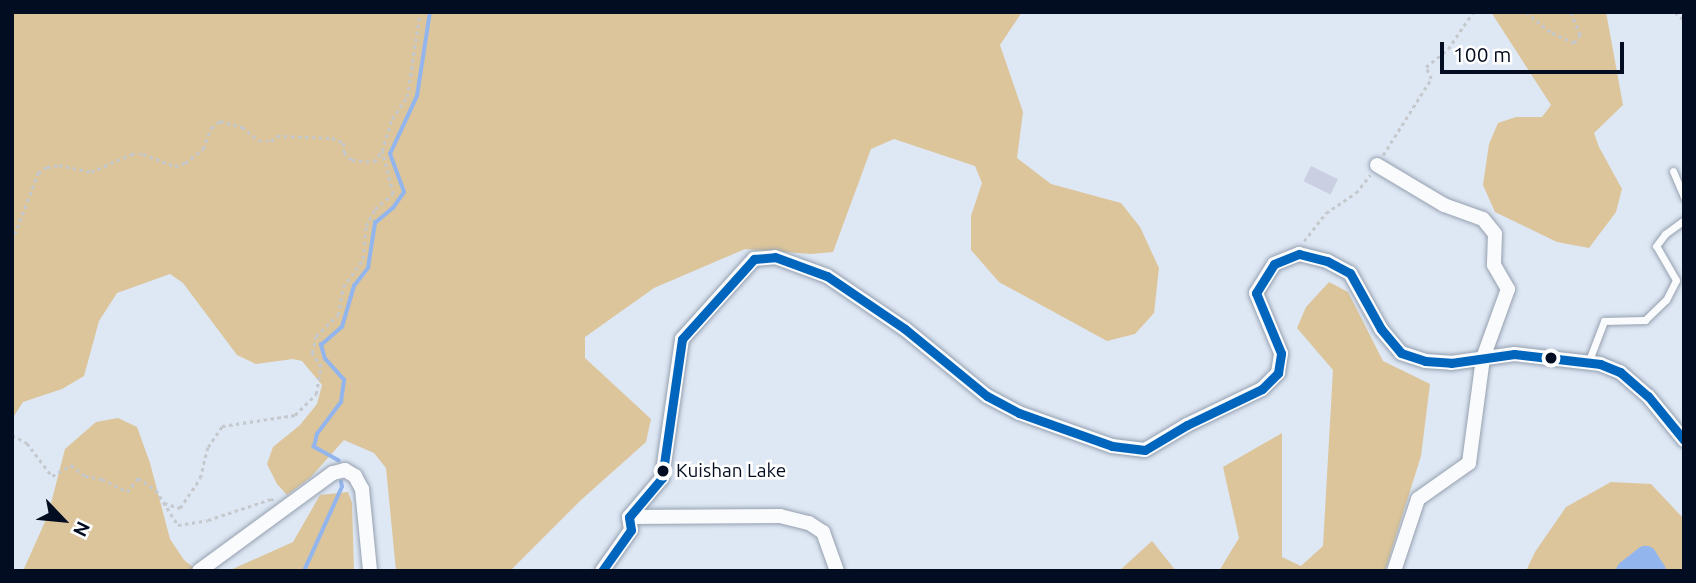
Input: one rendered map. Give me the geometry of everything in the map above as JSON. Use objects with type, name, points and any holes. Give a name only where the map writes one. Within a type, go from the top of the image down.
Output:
[{"type":"street","points":[[1377,165],[1444,205],[1483,219],[1495,234],[1494,265],[1508,289],[1483,358],[1469,463],[1418,499],[1394,571]]},
{"type":"street","points":[[602,571],[631,530],[629,517],[662,478],[681,339],[754,258],[775,257],[827,276],[905,329],[987,396],[1019,412],[1112,446],[1145,450],[1187,425],[1262,389],[1278,373],[1281,353],[1256,293],[1274,264],[1299,254],[1327,261],[1350,274],[1381,329],[1401,353],[1425,361],[1451,363],[1514,354],[1600,364],[1620,372],[1648,396],[1684,440]]},
{"type":"street","points":[[199,571],[333,473],[345,470],[355,476],[362,489],[370,571]]},
{"type":"street","points":[[629,517],[789,518],[809,523],[823,533],[837,571]]},
{"type":"lane","points":[[1673,171],[1684,197]]},
{"type":"lane","points":[[1587,364],[1604,321],[1645,320],[1666,300],[1676,280],[1656,246],[1665,234],[1684,220]]},
{"type":"path","points":[[12,241],[38,173],[47,167],[58,165],[90,172],[132,154],[143,153],[174,166],[194,157],[203,149],[211,128],[220,121],[242,127],[259,141],[271,141],[277,136],[332,138],[344,143],[344,152],[352,160],[374,162],[382,151],[392,119],[407,97],[420,12]]},
{"type":"path","points":[[1299,254],[1308,232],[1326,213],[1356,193],[1377,165],[1431,79],[1426,67],[1448,49],[1473,12]]},
{"type":"path","points":[[1525,12],[1552,33],[1574,43],[1580,35],[1570,12]]},
{"type":"path","points":[[1675,12],[1684,20]]},
{"type":"path","points":[[164,503],[180,508],[200,478],[208,447],[222,426],[295,415],[316,394],[321,367],[312,353],[316,336],[338,315],[343,287],[363,259],[366,226],[375,209],[393,194],[382,151]]},
{"type":"path","points":[[12,435],[27,443],[52,476],[71,465],[85,476],[102,478],[127,492],[138,478],[156,490],[178,525],[208,520],[271,499],[288,506]]},
{"type":"shaded area","points":[[12,12],[1022,12],[1000,45],[1023,112],[1017,158],[1051,184],[1121,203],[1140,227],[1159,268],[1154,313],[1135,334],[1107,341],[999,282],[971,250],[971,216],[982,183],[975,166],[894,139],[871,149],[833,252],[811,254],[745,249],[654,288],[585,337],[585,358],[651,419],[646,442],[581,500],[510,571],[396,571],[386,468],[374,453],[344,440],[310,478],[287,495],[277,484],[267,464],[273,447],[300,425],[317,404],[322,385],[302,361],[293,359],[256,364],[237,355],[183,283],[170,274],[117,293],[99,321],[84,376],[62,389],[23,402],[12,419]]},
{"type":"shaded area","points":[[1491,12],[1606,12],[1623,105],[1594,133],[1622,189],[1616,212],[1589,248],[1557,242],[1495,212],[1483,185],[1489,144],[1498,123],[1516,117],[1542,117],[1551,105]]},
{"type":"shaded area","points":[[1329,282],[1348,292],[1383,361],[1430,384],[1421,456],[1385,571],[1219,571],[1239,538],[1223,467],[1282,433],[1282,557],[1301,566],[1323,546],[1333,370],[1297,328],[1306,307]]},
{"type":"shaded area","points":[[118,418],[137,427],[150,463],[170,539],[184,560],[198,571],[23,571],[48,515],[65,449],[96,422]]},
{"type":"shaded area","points":[[1611,482],[1651,484],[1684,519],[1684,571],[1526,571],[1535,552],[1566,507]]},
{"type":"shaded area","points":[[348,492],[352,503],[354,571],[228,571],[293,542],[320,495]]},
{"type":"shaded area","points":[[1152,541],[1176,571],[1119,571]]},
{"type":"building","points":[[1311,166],[1338,179],[1331,194],[1304,181]]},
{"type":"waterway","points":[[339,461],[314,447],[317,434],[341,402],[344,380],[325,359],[321,345],[342,327],[354,286],[368,268],[375,223],[393,208],[404,192],[390,154],[417,96],[430,12]]},
{"type":"waterway","points":[[304,571],[342,487],[341,482]]},
{"type":"waterway","points":[[1627,571],[1645,557],[1654,571]]},
{"type":"transit line","points":[[602,571],[631,530],[629,517],[662,478],[682,339],[754,259],[775,257],[827,276],[905,329],[987,396],[1019,413],[1112,446],[1145,450],[1187,425],[1262,389],[1278,373],[1281,353],[1256,293],[1274,264],[1299,254],[1327,261],[1350,273],[1381,329],[1401,353],[1425,361],[1451,363],[1514,354],[1600,364],[1620,372],[1648,396],[1684,440]]},
{"type":"place","name":"Kuishan Lake","points":[[663,471]]}]
